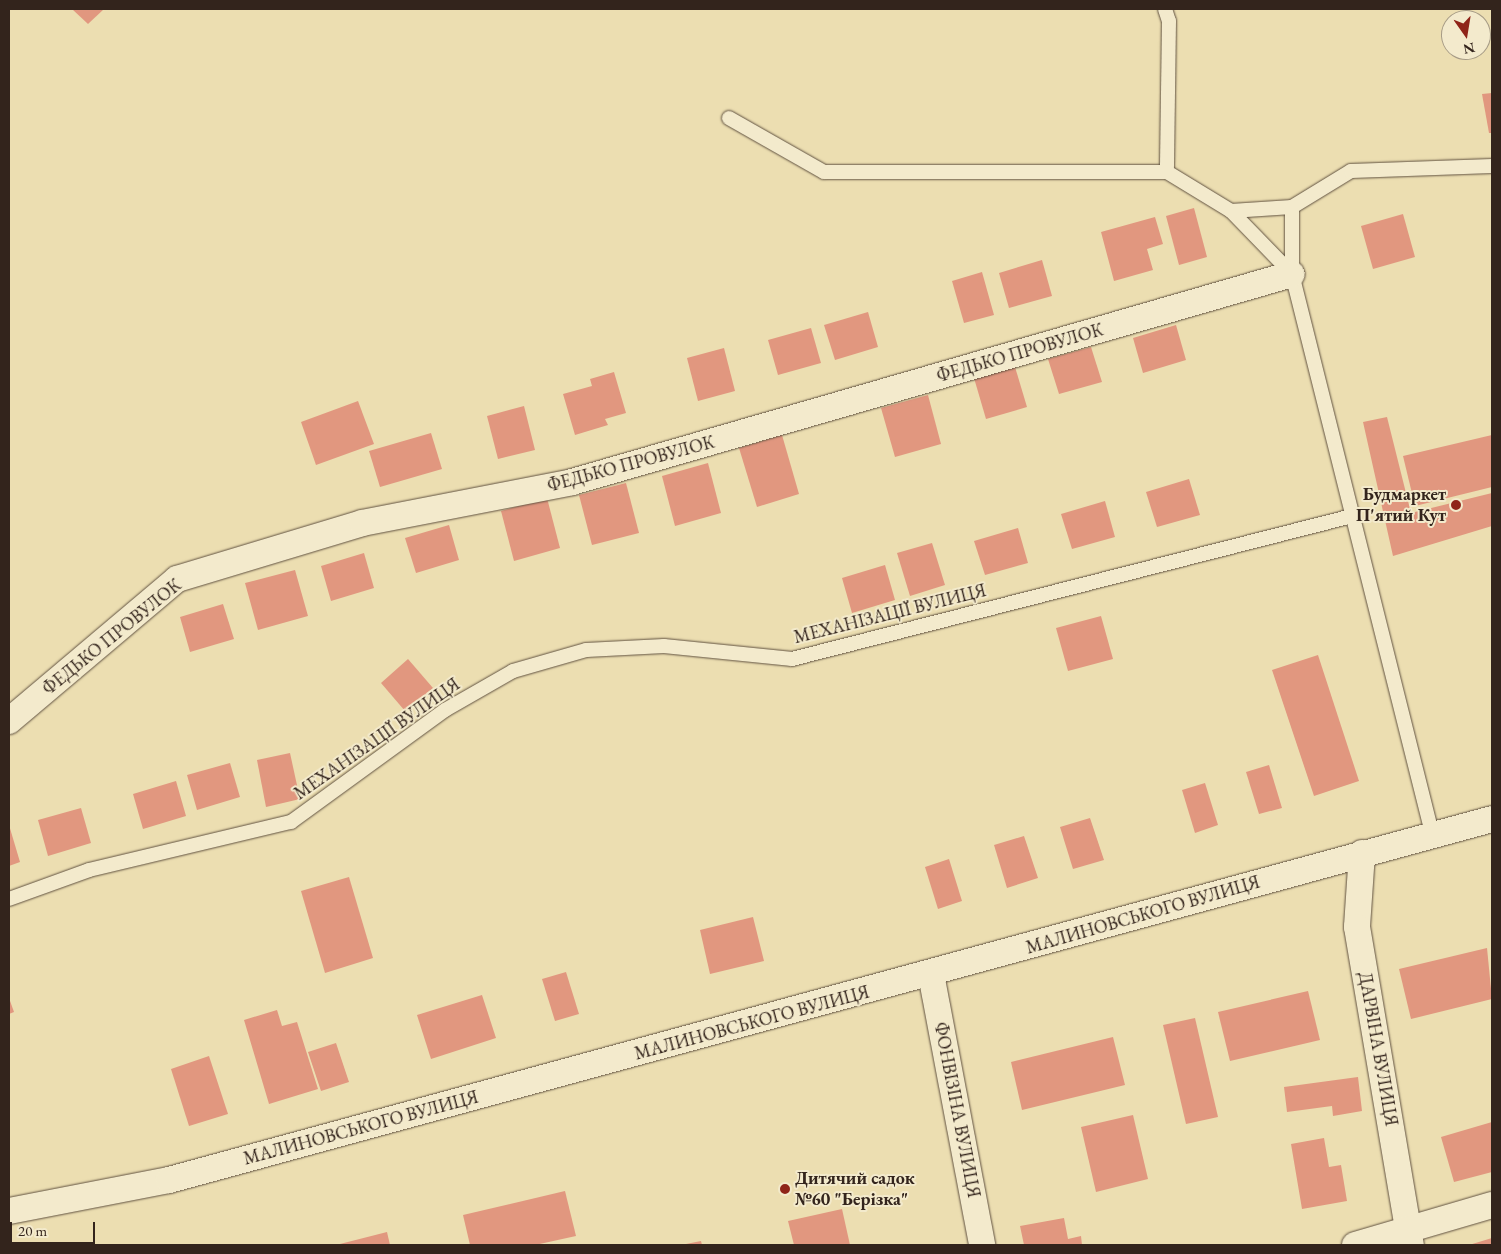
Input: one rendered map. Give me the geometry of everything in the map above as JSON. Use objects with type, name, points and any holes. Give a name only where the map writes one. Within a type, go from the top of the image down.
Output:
[{"type":"street","name":"ФЕДЬКО ПРОВУЛОК","points":[[9,721],[177,579],[362,523],[572,482],[1292,274]]},
{"type":"street","name":"МАЛИНОВСЬКОГО ВУЛИЦЯ","points":[[9,1211],[169,1180],[931,974],[1432,833],[1492,819]]},
{"type":"street","name":"ДАРВІНА ВУЛИЦЯ","points":[[1362,853],[1357,927],[1410,1237]]},
{"type":"street","name":"ФОНВІЗІНА ВУЛИЦЯ","points":[[931,974],[982,1245]]},
{"type":"street","points":[[1355,1245],[1410,1237],[1492,1205]]},
{"type":"lane","points":[[1165,9],[1169,21],[1167,172]]},
{"type":"lane","points":[[729,118],[824,172],[1167,172],[1231,211],[1292,274]]},
{"type":"lane","points":[[1231,211],[1292,207],[1351,171],[1492,166]]},
{"type":"lane","points":[[1292,207],[1292,274],[1432,833]]},
{"type":"lane","name":"МЕХАНІЗАЦІЇ ВУЛИЦЯ","points":[[9,899],[89,870],[291,822],[444,710],[513,671],[586,650],[664,646],[792,659],[1352,516]]},
{"type":"building","points":[[72,9],[104,9],[88,24]]},
{"type":"building","points":[[1492,93],[1492,133],[1489,133],[1482,94]]},
{"type":"building","points":[[1194,208],[1207,257],[1179,265],[1166,216]]},
{"type":"building","points":[[1403,214],[1415,257],[1373,269],[1361,226]]},
{"type":"building","points":[[1155,217],[1163,244],[1147,249],[1153,270],[1114,281],[1101,232]]},
{"type":"building","points":[[1042,260],[1052,296],[1009,308],[999,273]]},
{"type":"building","points":[[982,272],[994,315],[964,323],[952,281]]},
{"type":"building","points":[[868,312],[878,347],[835,360],[824,325]]},
{"type":"building","points":[[1176,325],[1186,360],[1143,373],[1133,338]]},
{"type":"building","points":[[811,328],[821,363],[778,375],[768,340]]},
{"type":"building","points":[[1091,347],[1102,382],[1059,394],[1048,359]]},
{"type":"building","points":[[724,348],[735,391],[698,401],[687,358]]},
{"type":"building","points":[[1015,367],[1027,407],[986,419],[974,378]]},
{"type":"building","points":[[614,372],[626,413],[605,419],[608,425],[575,435],[563,394],[592,386],[590,379]]},
{"type":"building","points":[[928,395],[941,444],[895,457],[881,408]]},
{"type":"building","points":[[358,401],[374,444],[316,465],[301,422]]},
{"type":"building","points":[[524,406],[535,450],[498,459],[487,416]]},
{"type":"building","points":[[1387,417],[1411,513],[1492,493],[1492,526],[1393,556],[1363,422]]},
{"type":"building","points":[[431,433],[442,469],[380,487],[369,451]]},
{"type":"building","points":[[782,435],[799,494],[757,507],[739,448]]},
{"type":"building","points":[[1492,435],[1492,487],[1415,506],[1403,456]]},
{"type":"building","points":[[708,463],[721,513],[675,526],[662,476]]},
{"type":"building","points":[[1189,479],[1200,515],[1157,527],[1146,492]]},
{"type":"building","points":[[626,483],[639,533],[592,545],[579,495]]},
{"type":"building","points":[[547,498],[560,548],[514,561],[501,511]]},
{"type":"building","points":[[1105,501],[1115,537],[1072,549],[1061,514]]},
{"type":"building","points":[[449,525],[459,560],[416,573],[405,538]]},
{"type":"building","points":[[1018,528],[1028,563],[985,575],[974,541]]},
{"type":"building","points":[[932,543],[945,585],[910,596],[897,553]]},
{"type":"building","points":[[364,553],[374,588],[331,601],[321,566]]},
{"type":"building","points":[[885,565],[895,600],[852,613],[842,578]]},
{"type":"building","points":[[295,570],[308,616],[258,630],[245,583]]},
{"type":"building","points":[[223,604],[234,639],[190,652],[180,617]]},
{"type":"building","points":[[1101,616],[1113,659],[1068,671],[1056,628]]},
{"type":"building","points":[[1318,655],[1359,781],[1314,796],[1272,670]]},
{"type":"building","points":[[408,659],[433,688],[405,711],[381,683]]},
{"type":"building","points":[[290,753],[300,799],[266,807],[257,760]]},
{"type":"building","points":[[230,763],[240,797],[197,810],[187,775]]},
{"type":"building","points":[[1269,765],[1282,808],[1259,814],[1246,772]]},
{"type":"building","points":[[176,781],[186,816],[143,829],[133,794]]},
{"type":"building","points":[[1205,783],[1218,825],[1195,833],[1182,790]]},
{"type":"building","points":[[81,808],[91,843],[48,856],[38,820]]},
{"type":"building","points":[[1090,818],[1104,860],[1073,869],[1060,827]]},
{"type":"building","points":[[9,825],[20,862],[9,866]]},
{"type":"building","points":[[1024,836],[1038,878],[1007,888],[994,845]]},
{"type":"building","points":[[949,859],[962,901],[938,909],[925,867]]},
{"type":"building","points":[[349,877],[373,958],[325,973],[301,891]]},
{"type":"building","points":[[753,917],[764,961],[710,974],[700,930]]},
{"type":"building","points":[[1487,948],[1492,999],[1411,1019],[1399,969]]},
{"type":"building","points":[[566,972],[579,1014],[555,1021],[542,979]]},
{"type":"building","points":[[1308,991],[1320,1040],[1230,1061],[1218,1012]]},
{"type":"building","points":[[482,995],[496,1038],[431,1059],[417,1015]]},
{"type":"building","points":[[9,998],[14,1012],[9,1014]]},
{"type":"building","points":[[277,1010],[282,1026],[297,1022],[318,1089],[269,1104],[244,1020]]},
{"type":"building","points":[[1195,1018],[1218,1117],[1186,1124],[1163,1025]]},
{"type":"building","points":[[1113,1037],[1125,1085],[1022,1110],[1011,1062]]},
{"type":"building","points":[[336,1043],[349,1082],[321,1091],[308,1052]]},
{"type":"building","points":[[209,1056],[228,1114],[189,1126],[171,1069]]},
{"type":"building","points":[[1358,1077],[1362,1111],[1333,1116],[1332,1106],[1287,1112],[1284,1087]]},
{"type":"building","points":[[1133,1115],[1148,1179],[1096,1192],[1081,1127]]},
{"type":"building","points":[[1492,1122],[1492,1172],[1454,1182],[1441,1137]]},
{"type":"building","points":[[1324,1138],[1329,1167],[1341,1165],[1347,1201],[1302,1209],[1291,1144]]},
{"type":"building","points":[[565,1191],[576,1236],[535,1245],[470,1245],[463,1215]]},
{"type":"building","points":[[842,1209],[850,1245],[794,1245],[788,1221]]},
{"type":"building","points":[[1064,1218],[1068,1239],[1081,1236],[1082,1245],[1024,1245],[1020,1226]]},
{"type":"building","points":[[387,1232],[390,1245],[336,1245]]},
{"type":"building","points":[[1492,1238],[1492,1245],[1469,1245]]},
{"type":"building","points":[[701,1241],[702,1245],[686,1245],[686,1244]]},
{"type":"place","name":"Будмаркет П'ятий Кут","points":[[1456,505]]},
{"type":"place","name":"Дитячий садок №60 \"Берізка\"","points":[[785,1189]]}]
